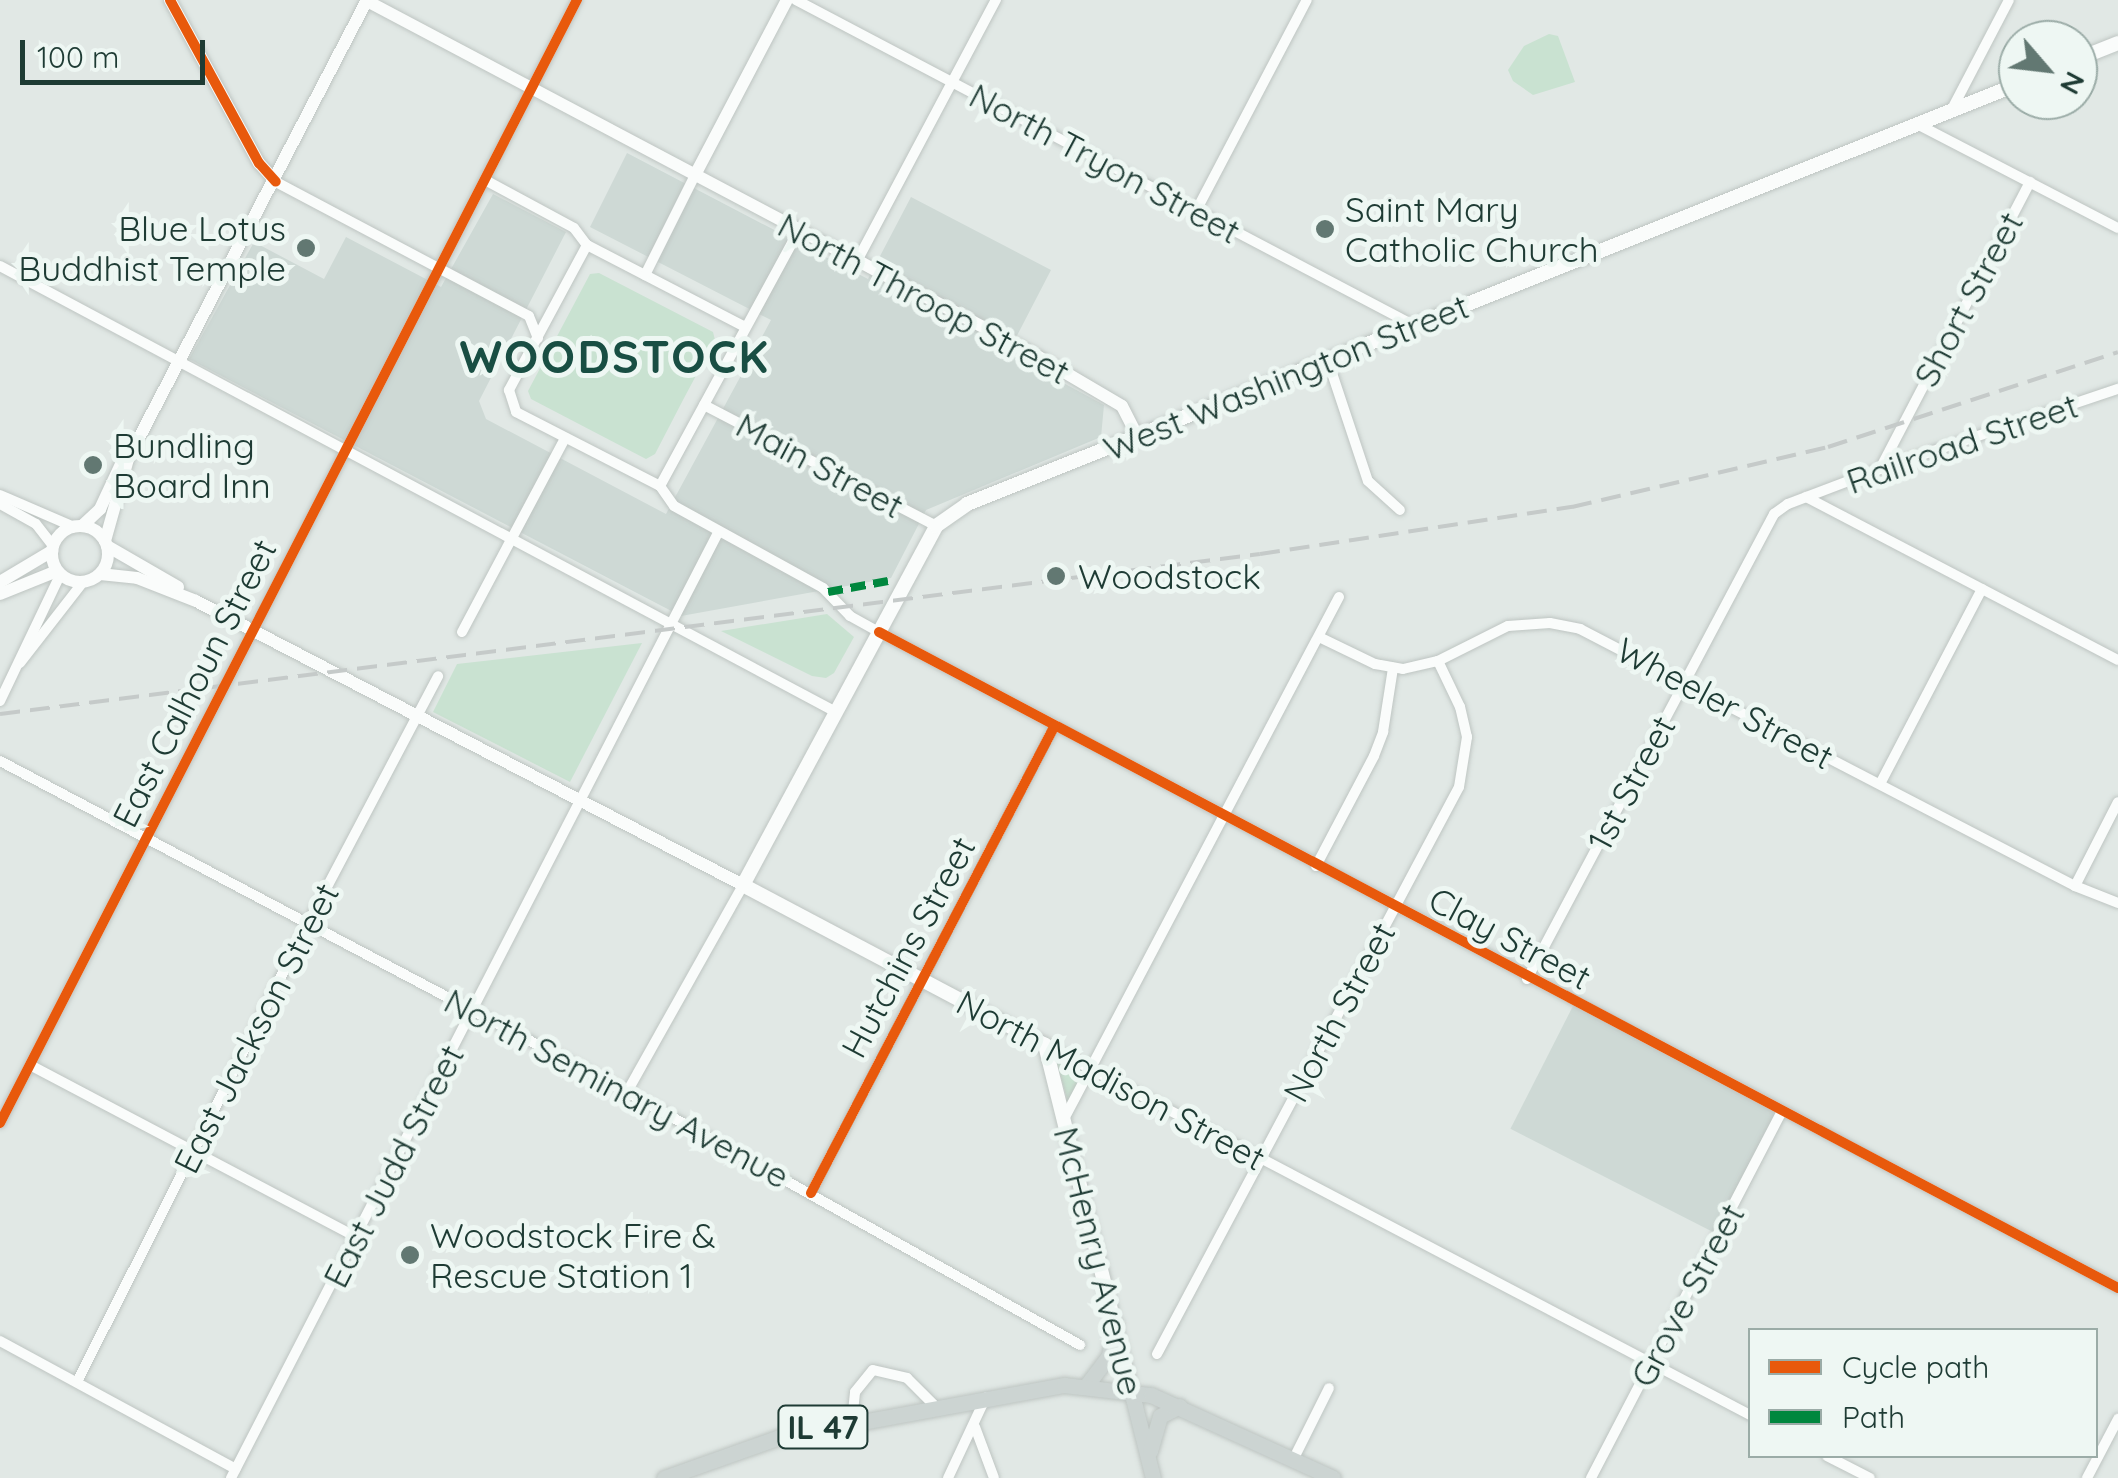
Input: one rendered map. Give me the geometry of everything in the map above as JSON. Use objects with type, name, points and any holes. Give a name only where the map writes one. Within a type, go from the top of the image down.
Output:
[{"type":"main road","name":"West Washington Street","points":[[936,526],[968,504],[1998,92]]},
{"type":"main road","points":[[743,885],[936,526]]},
{"type":"main road","name":"North Madison Street","points":[[743,885],[1045,1045]]},
{"type":"main road","name":"McHenry Avenue","points":[[1045,1045],[1152,1478]]},
{"type":"main road","points":[[1086,1386],[1109,1356],[1115,1324]]},
{"type":"main road","name":"IL 47","points":[[664,1478],[780,1437],[934,1405],[1064,1384],[1132,1390],[1180,1406],[1333,1478]]},
{"type":"main road","points":[[1148,1460],[1160,1416],[1180,1406]]},
{"type":"street","points":[[170,0],[259,163],[276,182],[529,316],[538,338]]},
{"type":"street","name":"East Calhoun Street","points":[[0,1123],[343,450],[578,0]]},
{"type":"street","points":[[645,275],[787,0]]},
{"type":"street","name":"North Tryon Street","points":[[796,0],[1415,326]]},
{"type":"street","points":[[857,262],[996,0]]},
{"type":"street","points":[[1196,211],[1307,0]]},
{"type":"street","points":[[1950,112],[2009,0]]},
{"type":"street","points":[[100,574],[107,561],[106,544],[128,460],[367,1]]},
{"type":"street","name":"North Throop Street","points":[[367,1],[1032,353],[1122,406],[1138,436]]},
{"type":"street","points":[[1919,124],[2118,228]]},
{"type":"street","points":[[485,180],[574,228],[588,245],[743,326]]},
{"type":"street","name":"Short Street","points":[[1880,470],[2030,182]]},
{"type":"street","points":[[660,486],[743,326],[752,318],[799,230]]},
{"type":"street","points":[[538,338],[588,245]]},
{"type":"street","points":[[0,266],[177,364],[512,537],[836,712]]},
{"type":"street","points":[[529,316],[554,308]]},
{"type":"street","name":"Clay Street","points":[[538,338],[510,390],[516,412],[660,486],[674,506],[824,588],[850,616],[1527,979],[2118,1288]]},
{"type":"street","points":[[1328,361],[1368,481],[1400,510]]},
{"type":"street","name":"Railroad Street","points":[[1806,497],[2118,389]]},
{"type":"street","name":"Main Street","points":[[704,404],[936,526]]},
{"type":"street","points":[[462,632],[565,438]]},
{"type":"street","points":[[0,582],[52,548],[61,534],[100,509],[120,464],[128,460]]},
{"type":"street","points":[[0,495],[78,526],[196,600]]},
{"type":"street","points":[[1806,497],[2118,660]]},
{"type":"street","name":"1st Street","points":[[1527,979],[1774,514],[1806,497]]},
{"type":"street","points":[[0,504],[36,524],[52,548],[59,573],[0,701]]},
{"type":"street","name":"East Judd Street","points":[[234,1474],[718,533]]},
{"type":"street","points":[[0,594],[59,573],[83,582]]},
{"type":"street","points":[[20,663],[83,582],[100,574],[137,578],[196,600]]},
{"type":"street","points":[[1880,784],[1982,589]]},
{"type":"street","points":[[1064,1119],[1340,597]]},
{"type":"street","name":"North Madison Street","points":[[196,600],[743,885]]},
{"type":"street","name":"Wheeler Street","points":[[1393,668],[1438,662],[1508,626],[1550,623],[1580,629],[2075,886],[2118,903]]},
{"type":"street","points":[[1316,866],[1384,732],[1393,668],[1319,637]]},
{"type":"street","name":"North Street","points":[[1157,1354],[1458,787],[1467,737],[1460,707],[1438,662]]},
{"type":"street","name":"East Jackson Street","points":[[77,1382],[308,922],[438,676]]},
{"type":"street","name":"Hutchins Street","points":[[811,1193],[1054,727]]},
{"type":"street","name":"North Seminary Avenue","points":[[0,761],[627,1092],[1080,1345]]},
{"type":"street","points":[[2075,886],[2118,802]]},
{"type":"street","points":[[627,1092],[743,885]]},
{"type":"street","name":"North Madison Street","points":[[1045,1045],[1748,1414]]},
{"type":"street","points":[[30,1065],[356,1237]]},
{"type":"street","name":"Grove Street","points":[[1591,1478],[1782,1111]]},
{"type":"street","points":[[0,1341],[234,1474]]},
{"type":"street","points":[[852,1421],[855,1392],[873,1370],[907,1378],[934,1405]]},
{"type":"street","points":[[1294,1458],[1330,1388]]},
{"type":"street","points":[[948,1478],[987,1396]]},
{"type":"street","points":[[2098,1457],[2118,1419]]},
{"type":"street","points":[[975,1427],[994,1478]]},
{"type":"street","points":[[1831,1458],[1870,1478]]},
{"type":"shaded area","points":[[627,153],[868,279],[911,197],[1051,270],[1008,353],[1104,405],[1101,437],[926,510],[891,578],[681,616],[189,359],[254,242],[324,279],[346,237],[441,287],[493,194],[566,232],[479,401],[486,419],[666,514],[771,320],[590,227]]},
{"type":"shaded area","points":[[1574,1004],[1782,1110],[1719,1235],[1510,1129]]},
{"type":"green space","points":[[1549,34],[1558,36],[1575,82],[1533,95],[1513,81],[1508,70],[1524,46]]},
{"type":"green space","points":[[599,273],[713,332],[715,340],[655,454],[646,459],[531,399],[528,391],[590,274]]},
{"type":"green space","points":[[827,614],[854,637],[834,673],[826,678],[812,676],[721,631]]},
{"type":"green space","points":[[642,643],[570,782],[433,712],[457,664]]},
{"type":"green space","points":[[1056,1061],[1084,1073],[1068,1102]]},
{"type":"railway","points":[[0,714],[1260,554],[1572,507],[1828,447],[2118,352]]},
{"type":"marked path","points":[[828,592],[888,581]]},
{"type":"cycle path","points":[[170,0],[259,163],[276,182]]},
{"type":"cycle path","points":[[0,1123],[577,0]]},
{"type":"cycle path","points":[[879,632],[2118,1288]]},
{"type":"cycle path","points":[[811,1193],[1054,727]]},
{"type":"place","name":"Saint Mary Catholic Church","points":[[1325,229]]},
{"type":"place","name":"Blue Lotus Buddhist Temple","points":[[306,248]]},
{"type":"place","name":"Bundling Board Inn","points":[[93,465]]},
{"type":"place","name":"Woodstock","points":[[1056,576]]},
{"type":"place","name":"Woodstock Fire & Rescue Station 1","points":[[410,1255]]},
{"type":"district","name":"WOODSTOCK","points":[[615,357]]}]
